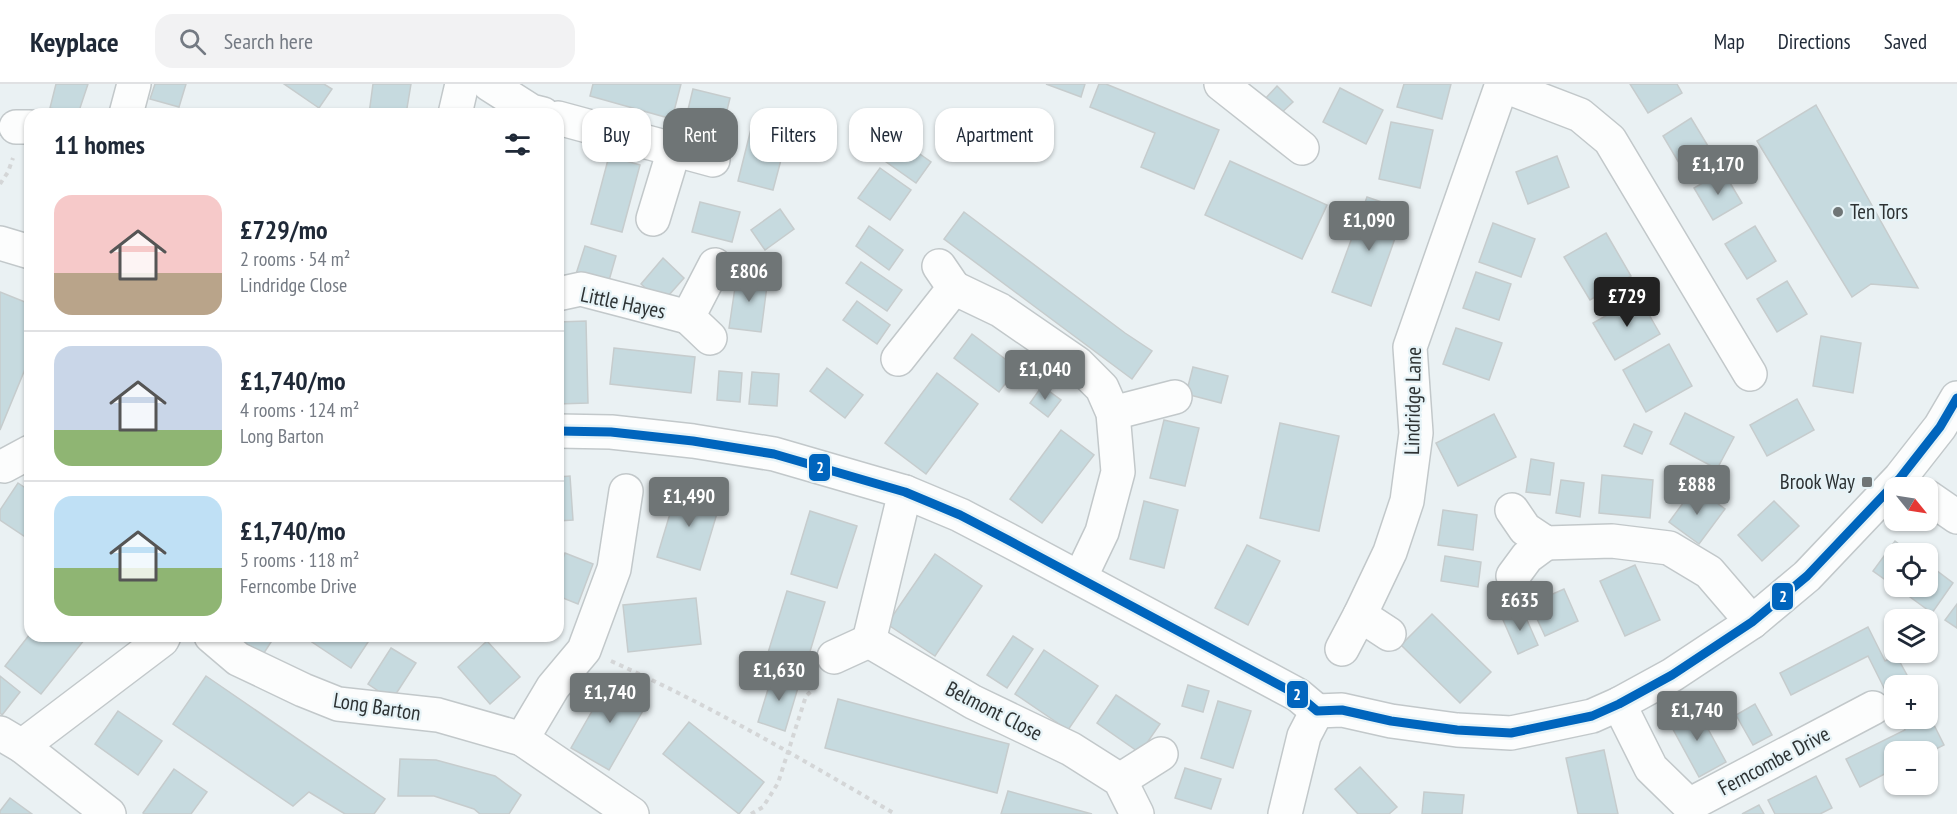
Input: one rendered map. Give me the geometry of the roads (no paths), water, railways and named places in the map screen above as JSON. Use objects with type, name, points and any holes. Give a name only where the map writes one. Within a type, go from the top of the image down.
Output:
[{"type":"street","points":[[128,108],[134,84]]},
{"type":"street","points":[[456,108],[462,84]]},
{"type":"street","points":[[489,84],[526,108]]},
{"type":"street","points":[[1221,84],[1302,148]]},
{"type":"street","points":[[1502,84],[1580,115],[1610,140],[1750,374]]},
{"type":"street","name":"Lindridge Lane","points":[[1342,649],[1390,552],[1407,501],[1416,433],[1410,347],[1502,84]]},
{"type":"street","points":[[564,120],[663,147]]},
{"type":"street","points":[[653,219],[670,162]]},
{"type":"street","points":[[0,243],[24,250]]},
{"type":"street","name":"Little Hayes","points":[[564,293],[581,290],[699,328],[715,265]]},
{"type":"street","points":[[898,359],[946,277],[1000,310],[1077,363],[1102,388],[1113,413],[1118,472],[1102,532],[1080,578]]},
{"type":"street","points":[[1113,413],[1175,397]]},
{"type":"street","points":[[1911,477],[1957,399]]},
{"type":"street","points":[[564,431],[611,432],[693,441],[774,454],[905,492],[960,515],[1080,578],[1298,695],[1317,711],[1342,710],[1391,721],[1457,730],[1511,733],[1592,716],[1672,675],[1752,622],[1807,576],[1884,504]]},
{"type":"street","points":[[522,739],[553,687],[584,650],[614,569],[626,491]]},
{"type":"street","points":[[834,657],[869,641],[905,492]]},
{"type":"street","points":[[1938,504],[1957,517]]},
{"type":"street","points":[[1512,510],[1525,529],[1546,543]]},
{"type":"street","points":[[1513,576],[1527,556],[1546,543],[1612,541],[1669,548],[1709,572],[1752,622]]},
{"type":"street","points":[[1360,615],[1389,634]]},
{"type":"street","name":"Belmont Close","points":[[869,641],[973,702],[1071,749],[1120,780]]},
{"type":"street","points":[[109,814],[11,740],[159,642]]},
{"type":"street","name":"Long Barton","points":[[218,642],[238,659],[338,704],[438,715],[522,739],[629,813]]},
{"type":"street","name":"Ferncombe Drive","points":[[1619,704],[1651,768],[1688,810],[1873,708]]},
{"type":"street","points":[[1285,814],[1304,736],[1317,711]]},
{"type":"street","points":[[1137,814],[1120,780],[1161,754]]},
{"type":"place","name":"Ten Tors","points":[[1838,212]]},
{"type":"place","name":"Brook Way","points":[[1867,482]]}]
